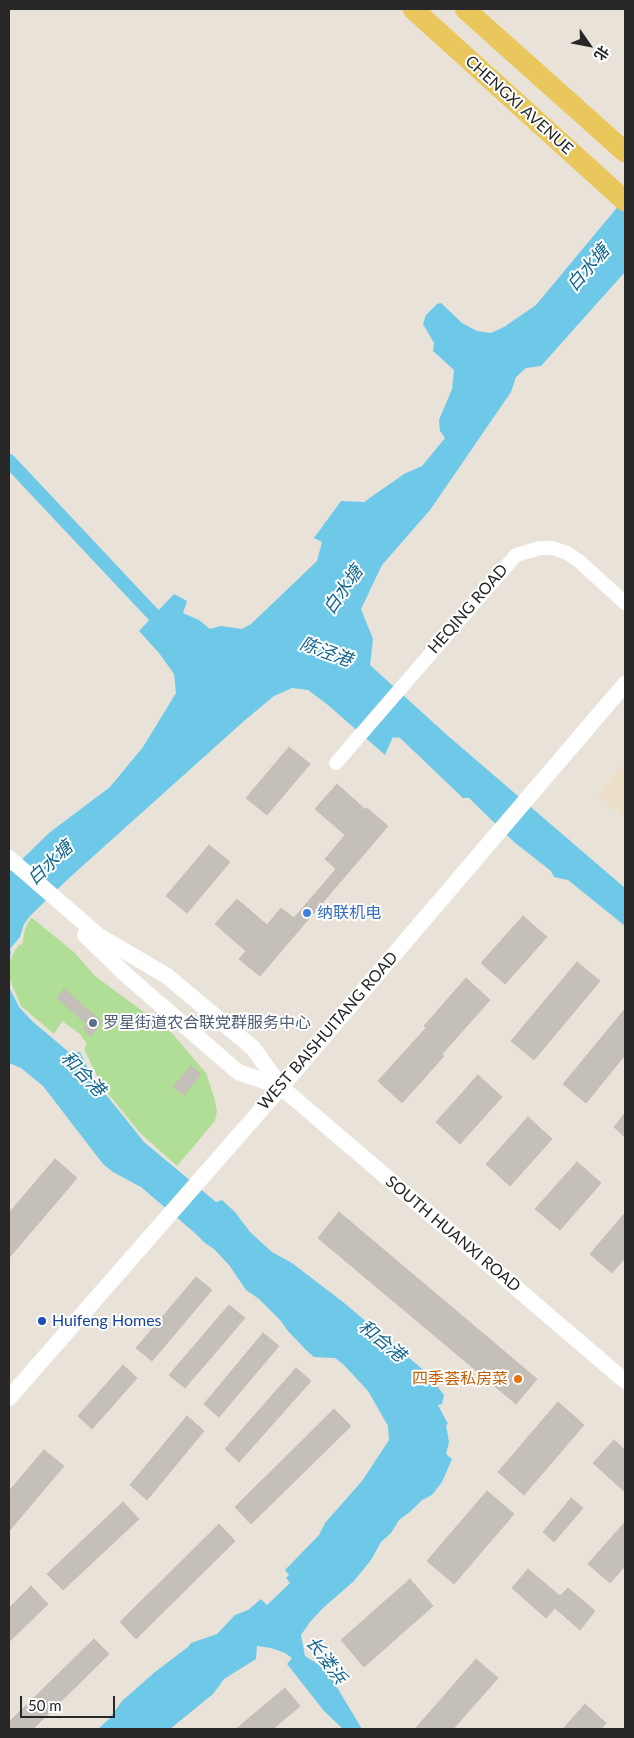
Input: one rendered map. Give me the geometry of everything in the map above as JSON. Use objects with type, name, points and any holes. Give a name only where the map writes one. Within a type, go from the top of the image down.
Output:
[{"type":"main road","name":"CHENGXI AVENUE","points":[[413,9],[625,201]]},
{"type":"main road","points":[[465,9],[625,152]]},
{"type":"street","name":"HEQING ROAD","points":[[336,763],[516,555],[540,548],[553,548],[567,553],[579,561],[625,603]]},
{"type":"street","name":"WEST BAISHUITANG ROAD","points":[[9,1398],[281,1087],[625,684]]},
{"type":"street","name":"SOUTH HUANXI ROAD","points":[[9,858],[96,939],[125,974],[238,1072],[281,1087]]},
{"type":"street","name":"SOUTH HUANXI ROAD","points":[[9,872],[96,939],[167,976],[253,1048],[281,1087],[625,1381]]},
{"type":"shaded area","points":[[625,762],[625,819],[598,794]]},
{"type":"green space","points":[[31,917],[75,953],[95,976],[171,1032],[206,1073],[217,1111],[215,1121],[177,1166],[140,1133],[102,1086],[84,1049],[87,1044],[80,1034],[62,1021],[54,1034],[21,1006],[9,978],[9,963],[15,950],[20,944],[22,946],[25,929]]},
{"type":"water","name":"白水塘","points":[[625,198],[625,272],[541,366],[526,368],[516,377],[511,392],[430,510],[382,565],[361,609],[373,639],[370,665],[447,735],[625,888],[625,926],[568,880],[554,877],[551,871],[514,842],[469,798],[463,798],[399,737],[393,737],[385,755],[308,690],[292,688],[274,696],[244,721],[68,879],[24,924],[20,937],[10,949],[9,959],[9,872],[49,833],[110,787],[143,747],[176,693],[174,674],[159,653],[139,631],[174,594],[187,601],[183,613],[199,620],[210,629],[221,626],[242,629],[251,624],[317,561],[322,542],[314,538],[341,501],[364,502],[404,474],[422,466],[445,438],[440,431],[439,420],[452,389],[454,370],[433,351],[434,343],[423,324],[426,315],[437,304],[441,303],[462,323],[477,331],[491,333],[504,327],[536,305]]},
{"type":"water","name":"和合港","points":[[9,987],[19,1007],[32,1021],[70,1053],[80,1052],[92,1077],[144,1142],[216,1202],[222,1200],[235,1212],[250,1232],[272,1252],[292,1263],[343,1302],[427,1373],[444,1395],[442,1404],[438,1405],[448,1424],[446,1425],[449,1442],[446,1454],[452,1459],[442,1482],[432,1495],[422,1500],[399,1520],[354,1581],[323,1608],[301,1635],[305,1656],[318,1664],[332,1679],[362,1729],[343,1729],[324,1711],[287,1664],[292,1658],[285,1653],[271,1648],[257,1646],[256,1659],[224,1679],[213,1694],[170,1729],[98,1729],[109,1719],[122,1701],[191,1643],[217,1634],[235,1615],[248,1610],[261,1599],[267,1605],[290,1583],[286,1578],[289,1575],[285,1570],[319,1535],[325,1523],[362,1481],[389,1440],[388,1426],[368,1391],[343,1364],[335,1358],[314,1357],[306,1350],[259,1299],[246,1290],[229,1265],[214,1249],[141,1187],[113,1172],[103,1164],[43,1086],[21,1068],[9,1063]]},
{"type":"building","points":[[289,747],[310,764],[267,815],[246,798]]},
{"type":"building","points":[[337,784],[366,810],[367,808],[388,826],[260,976],[239,959],[246,951],[215,924],[237,899],[267,925],[281,908],[294,918],[336,869],[325,859],[345,835],[315,809]]},
{"type":"building","points":[[209,845],[230,862],[187,913],[166,896]]},
{"type":"building","points":[[523,916],[547,937],[505,984],[481,963]]},
{"type":"building","points":[[577,962],[600,981],[534,1060],[511,1041]]},
{"type":"building","points":[[466,978],[490,1000],[402,1103],[378,1081],[426,1028],[424,1026]]},
{"type":"building","points":[[64,989],[102,1022],[91,1036],[83,1029],[87,1024],[57,998]]},
{"type":"building","points":[[625,1009],[625,1055],[586,1103],[563,1084]]},
{"type":"building","points":[[191,1066],[201,1074],[184,1095],[173,1087]]},
{"type":"building","points":[[478,1075],[502,1097],[460,1144],[436,1122]]},
{"type":"building","points":[[625,1113],[625,1137],[614,1127]]},
{"type":"building","points":[[528,1117],[552,1139],[510,1186],[486,1164]]},
{"type":"building","points":[[55,1159],[77,1178],[9,1258],[9,1213]]},
{"type":"building","points":[[577,1162],[601,1183],[560,1230],[535,1209]]},
{"type":"building","points":[[339,1212],[537,1379],[516,1404],[318,1238]]},
{"type":"building","points":[[625,1213],[625,1258],[612,1273],[590,1254]]},
{"type":"building","points":[[196,1277],[212,1290],[152,1361],[136,1348]]},
{"type":"building","points":[[229,1305],[245,1318],[185,1388],[169,1375]]},
{"type":"building","points":[[263,1333],[279,1346],[219,1417],[204,1404]]},
{"type":"building","points":[[123,1365],[137,1378],[92,1429],[78,1416]]},
{"type":"building","points":[[296,1368],[311,1381],[239,1462],[225,1449]]},
{"type":"building","points":[[558,1402],[584,1425],[524,1495],[498,1472]]},
{"type":"building","points":[[334,1409],[351,1426],[251,1524],[235,1507]]},
{"type":"building","points":[[187,1416],[204,1431],[147,1500],[130,1485]]},
{"type":"building","points":[[614,1440],[625,1450],[625,1492],[593,1463]]},
{"type":"building","points":[[44,1450],[64,1466],[9,1531],[9,1491]]},
{"type":"building","points":[[487,1491],[514,1514],[454,1584],[427,1561]]},
{"type":"building","points":[[571,1498],[583,1508],[554,1542],[543,1532]]},
{"type":"building","points":[[123,1502],[139,1519],[63,1590],[47,1574]]},
{"type":"building","points":[[625,1522],[625,1566],[610,1583],[588,1564]]},
{"type":"building","points":[[219,1524],[235,1541],[136,1639],[120,1622]]},
{"type":"building","points":[[528,1569],[560,1596],[568,1588],[595,1611],[580,1630],[555,1608],[546,1618],[512,1588]]},
{"type":"building","points":[[410,1579],[433,1606],[364,1667],[341,1640]]},
{"type":"building","points":[[31,1586],[48,1604],[9,1642],[9,1608]]},
{"type":"building","points":[[94,1639],[109,1654],[33,1729],[9,1729],[9,1722]]},
{"type":"building","points":[[476,1659],[498,1678],[453,1729],[415,1729]]},
{"type":"building","points":[[285,1688],[300,1706],[273,1729],[236,1729]]},
{"type":"building","points":[[585,1704],[606,1723],[601,1729],[563,1729]]},
{"type":"waterway","name":"陈泾港","points":[[9,461],[166,628]]},
{"type":"place","name":"纳联机电","points":[[307,913]]},
{"type":"place","name":"罗星街道农合联党群服务中心","points":[[93,1023]]},
{"type":"place","name":"Huifeng Homes","points":[[42,1321]]},
{"type":"place","name":"四季荟私房菜","points":[[518,1379]]},
{"type":"water label","name":"长溇浜","points":[[326,1660]]}]
